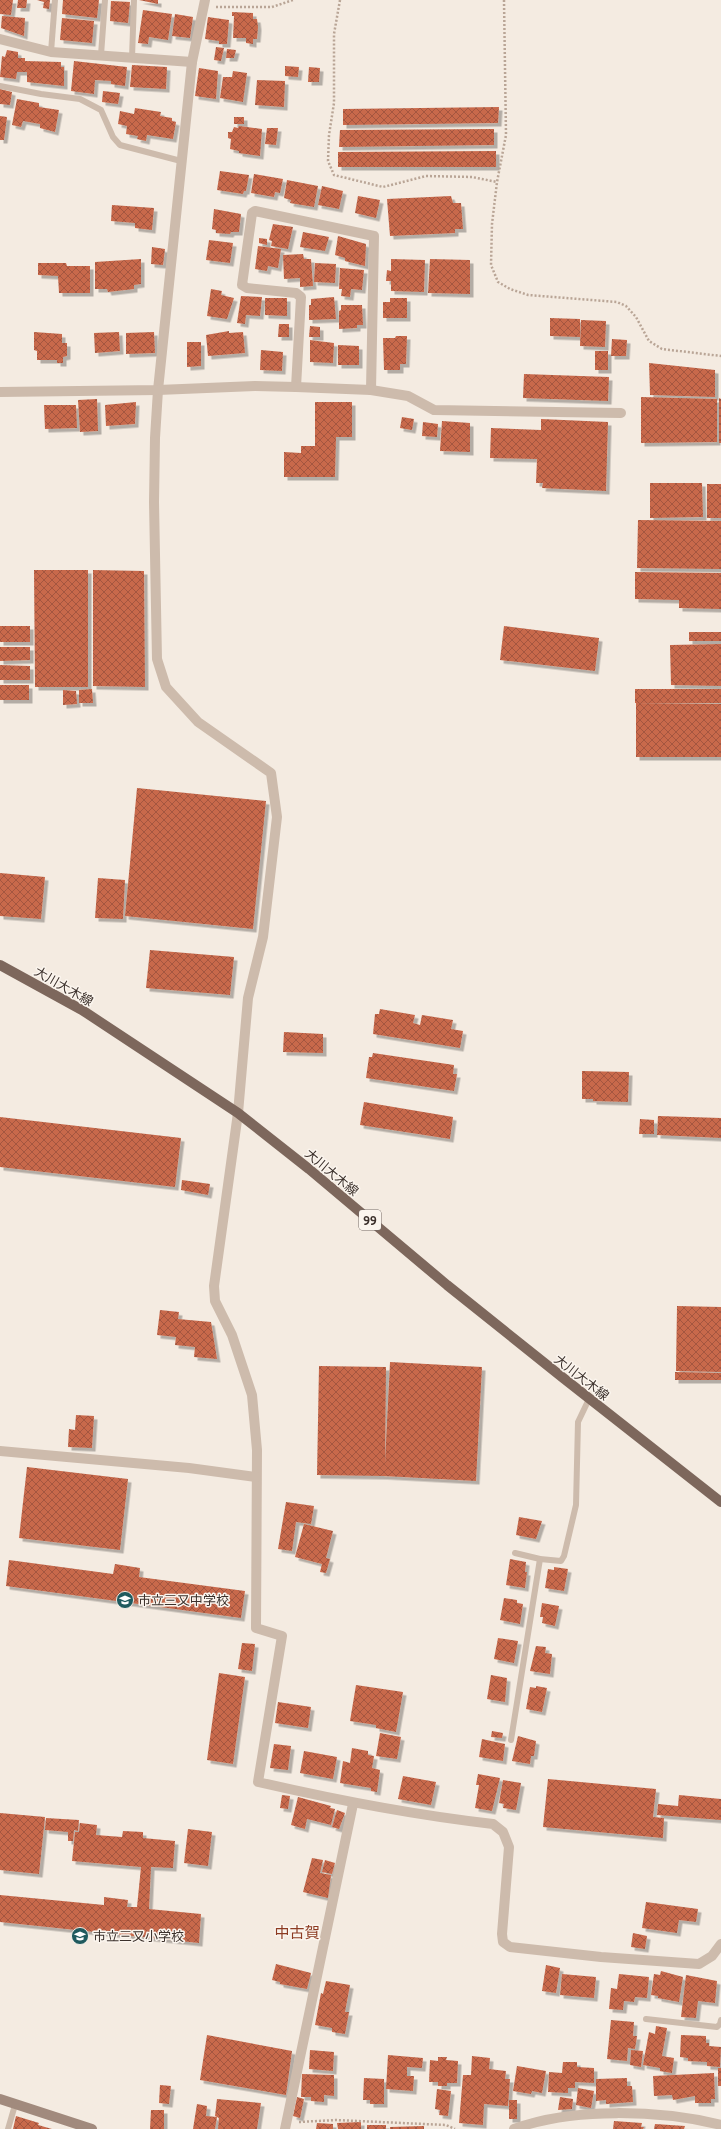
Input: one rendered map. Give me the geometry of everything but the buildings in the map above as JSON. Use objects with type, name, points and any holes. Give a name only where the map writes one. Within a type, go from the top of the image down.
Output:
[{"type":"main road","name":"大川大木線","points":[[0,965],[82,1010],[238,1113],[309,1169],[447,1285],[589,1399],[721,1502]]},
{"type":"main road","points":[[0,2099],[92,2129]]},
{"type":"street","points":[[204,3],[192,62],[180,161],[158,390],[155,438],[154,502],[158,659],[166,687],[198,722],[270,773],[276,817],[263,937],[248,998],[238,1113],[214,1286],[215,1301],[232,1335],[252,1395],[256,1450],[256,1628],[282,1636],[258,1782],[353,1804],[412,1814],[493,1824],[503,1832],[509,1847],[502,1934],[503,1942],[510,1947],[600,1957],[699,1964],[712,1956],[721,1944]]},
{"type":"street","points":[[0,39],[51,52],[192,62]]},
{"type":"street","points":[[296,387],[301,297],[296,293],[247,288],[242,285],[252,213],[255,211],[374,236],[371,390]]},
{"type":"street","points":[[0,392],[158,390],[255,386],[296,387],[371,390],[408,396],[434,410],[621,413]]},
{"type":"street","points":[[0,1451],[181,1467],[256,1477]]},
{"type":"street","points":[[286,2126],[353,1804]]},
{"type":"street","points":[[514,2129],[594,2114],[645,2113],[721,2125]]},
{"type":"lane","points":[[51,52],[55,0]]},
{"type":"lane","points":[[101,55],[104,0]]},
{"type":"lane","points":[[132,58],[134,0]]},
{"type":"lane","points":[[0,86],[41,94],[80,99],[101,110],[113,137],[120,145],[180,161]]},
{"type":"lane","points":[[515,1553],[540,1559],[561,1561],[564,1556],[576,1505],[578,1422],[589,1399]]},
{"type":"lane","points":[[511,1740],[540,1559]]},
{"type":"lane","points":[[646,2019],[716,2027],[720,2024],[721,2020]]},
{"type":"lane","points":[[8,2129],[15,2105]]},
{"type":"path","points":[[204,3],[272,7],[293,0]]},
{"type":"path","points":[[340,0],[334,34],[334,103],[328,155],[328,162],[334,176],[383,187],[426,176],[472,177],[497,182]]},
{"type":"path","points":[[504,0],[506,135],[497,182],[492,224],[490,265],[498,282],[510,289],[528,295],[617,302],[626,306],[631,311],[636,317],[648,340],[662,349],[721,356]]},
{"type":"path","points":[[286,2126],[336,2120],[446,2125],[455,2129]]},
{"type":"place","name":"市立三又中学校","points":[[125,1600]]},
{"type":"place","name":"市立三又小学校","points":[[80,1936]]},
{"type":"district","name":"中古賀","points":[[297,1932]]}]
